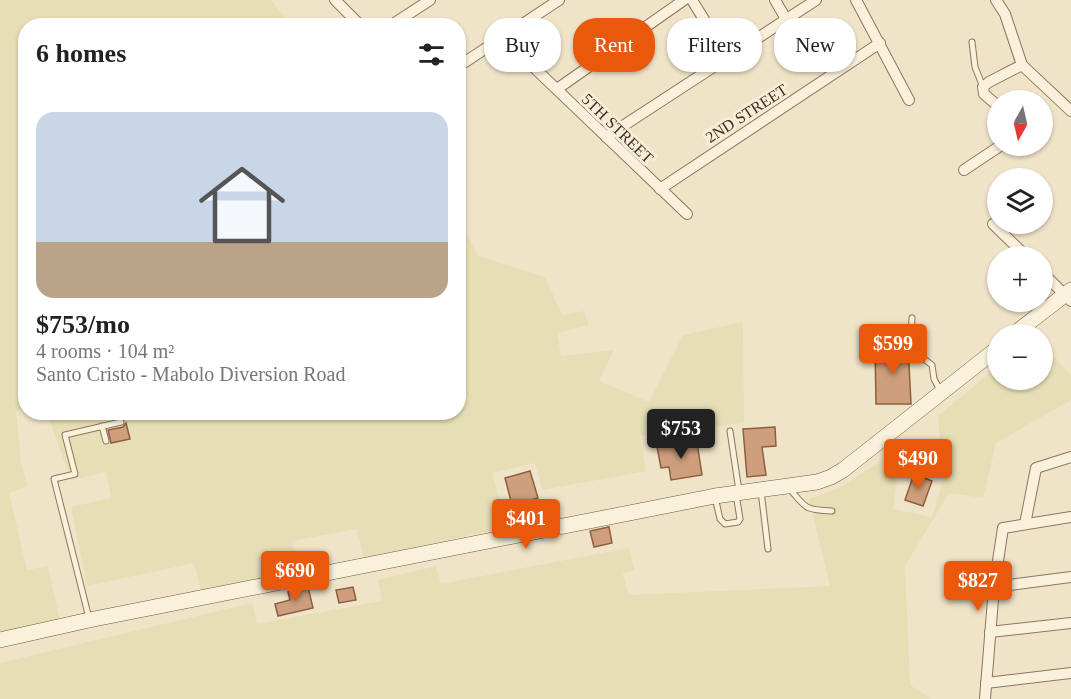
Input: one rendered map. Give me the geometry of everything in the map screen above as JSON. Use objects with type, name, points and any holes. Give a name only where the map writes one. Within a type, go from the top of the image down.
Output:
[{"type":"street","points":[[335,0],[353,18]]},
{"type":"street","points":[[402,18],[430,0]]},
{"type":"street","points":[[532,18],[559,0]]},
{"type":"street","points":[[557,89],[684,0]]},
{"type":"street","points":[[692,0],[703,18]]},
{"type":"street","points":[[775,0],[785,18]]},
{"type":"street","points":[[788,18],[816,0]]},
{"type":"street","points":[[856,0],[909,100]]},
{"type":"street","points":[[996,0],[1005,14],[1022,65],[1071,111]]},
{"type":"street","name":"2ND STREET","points":[[660,189],[880,43]]},
{"type":"street","points":[[466,61],[484,50]]},
{"type":"street","points":[[987,97],[983,87],[989,81],[1022,65]]},
{"type":"street","name":"5TH STREET","points":[[539,72],[687,214]]},
{"type":"street","points":[[606,137],[704,72]]},
{"type":"street","points":[[964,171],[987,155]]},
{"type":"street","points":[[1003,234],[1016,246]]},
{"type":"street","points":[[1028,324],[1069,295],[1053,281]]},
{"type":"street","points":[[0,640],[89,620],[715,496],[817,482],[837,473],[987,356]]},
{"type":"street","points":[[1025,524],[1036,468],[1071,457]]},
{"type":"street","points":[[985,699],[994,587],[1003,528],[1071,517]]},
{"type":"street","points":[[994,587],[1071,577]]},
{"type":"street","points":[[990,632],[1071,623]]},
{"type":"street","points":[[986,682],[1071,673]]},
{"type":"lane","points":[[972,42],[975,67],[983,87]]},
{"type":"lane","points":[[912,318],[910,336],[916,353],[932,365],[934,379],[941,392]]},
{"type":"lane","points":[[89,620],[54,479],[75,474],[65,435],[121,422]]},
{"type":"lane","points":[[102,426],[106,441]]},
{"type":"lane","points":[[715,496],[720,519],[724,524],[738,522],[741,519],[730,431]]},
{"type":"lane","points":[[788,486],[805,507],[811,510],[832,511]]},
{"type":"lane","points":[[760,490],[768,549]]},
{"type":"shaded area","points":[[0,0],[271,0],[286,18],[18,18],[18,410],[16,411],[21,462],[27,486],[9,493],[27,570],[48,566],[60,621],[0,632]]},
{"type":"shaded area","points":[[466,233],[478,256],[545,277],[562,315],[584,311],[589,325],[557,333],[561,356],[614,350],[599,381],[649,402],[683,335],[743,322],[744,423],[640,436],[646,471],[542,490],[535,463],[492,473],[500,501],[493,504],[499,529],[364,558],[357,529],[292,541],[299,571],[201,591],[194,563],[87,586],[71,507],[111,498],[106,472],[71,480],[50,420],[466,420]]},
{"type":"shaded area","points":[[1053,355],[1071,376],[1071,400],[996,443],[983,498],[949,493],[905,566],[910,685],[931,699],[0,699],[0,663],[252,603],[257,624],[382,601],[378,580],[436,566],[441,584],[628,548],[635,570],[623,573],[628,595],[830,586],[809,499],[839,488],[901,448],[893,509],[932,517],[943,481],[938,416],[987,375],[987,390],[1053,390]]},
{"type":"building","points":[[908,344],[911,404],[876,404],[875,345]]},
{"type":"building","points":[[126,423],[130,439],[111,443],[108,430],[123,427]]},
{"type":"building","points":[[775,427],[776,446],[762,447],[766,475],[747,477],[743,429]]},
{"type":"building","points":[[697,442],[702,475],[671,480],[669,467],[661,468],[657,447]]},
{"type":"building","points":[[530,471],[538,498],[512,505],[505,478]]},
{"type":"building","points":[[914,474],[932,481],[923,506],[905,500]]},
{"type":"building","points":[[609,527],[612,543],[594,547],[590,531]]},
{"type":"building","points":[[308,587],[313,608],[278,616],[275,604],[290,600],[288,592]]},
{"type":"building","points":[[353,587],[356,600],[339,603],[336,590]]}]
